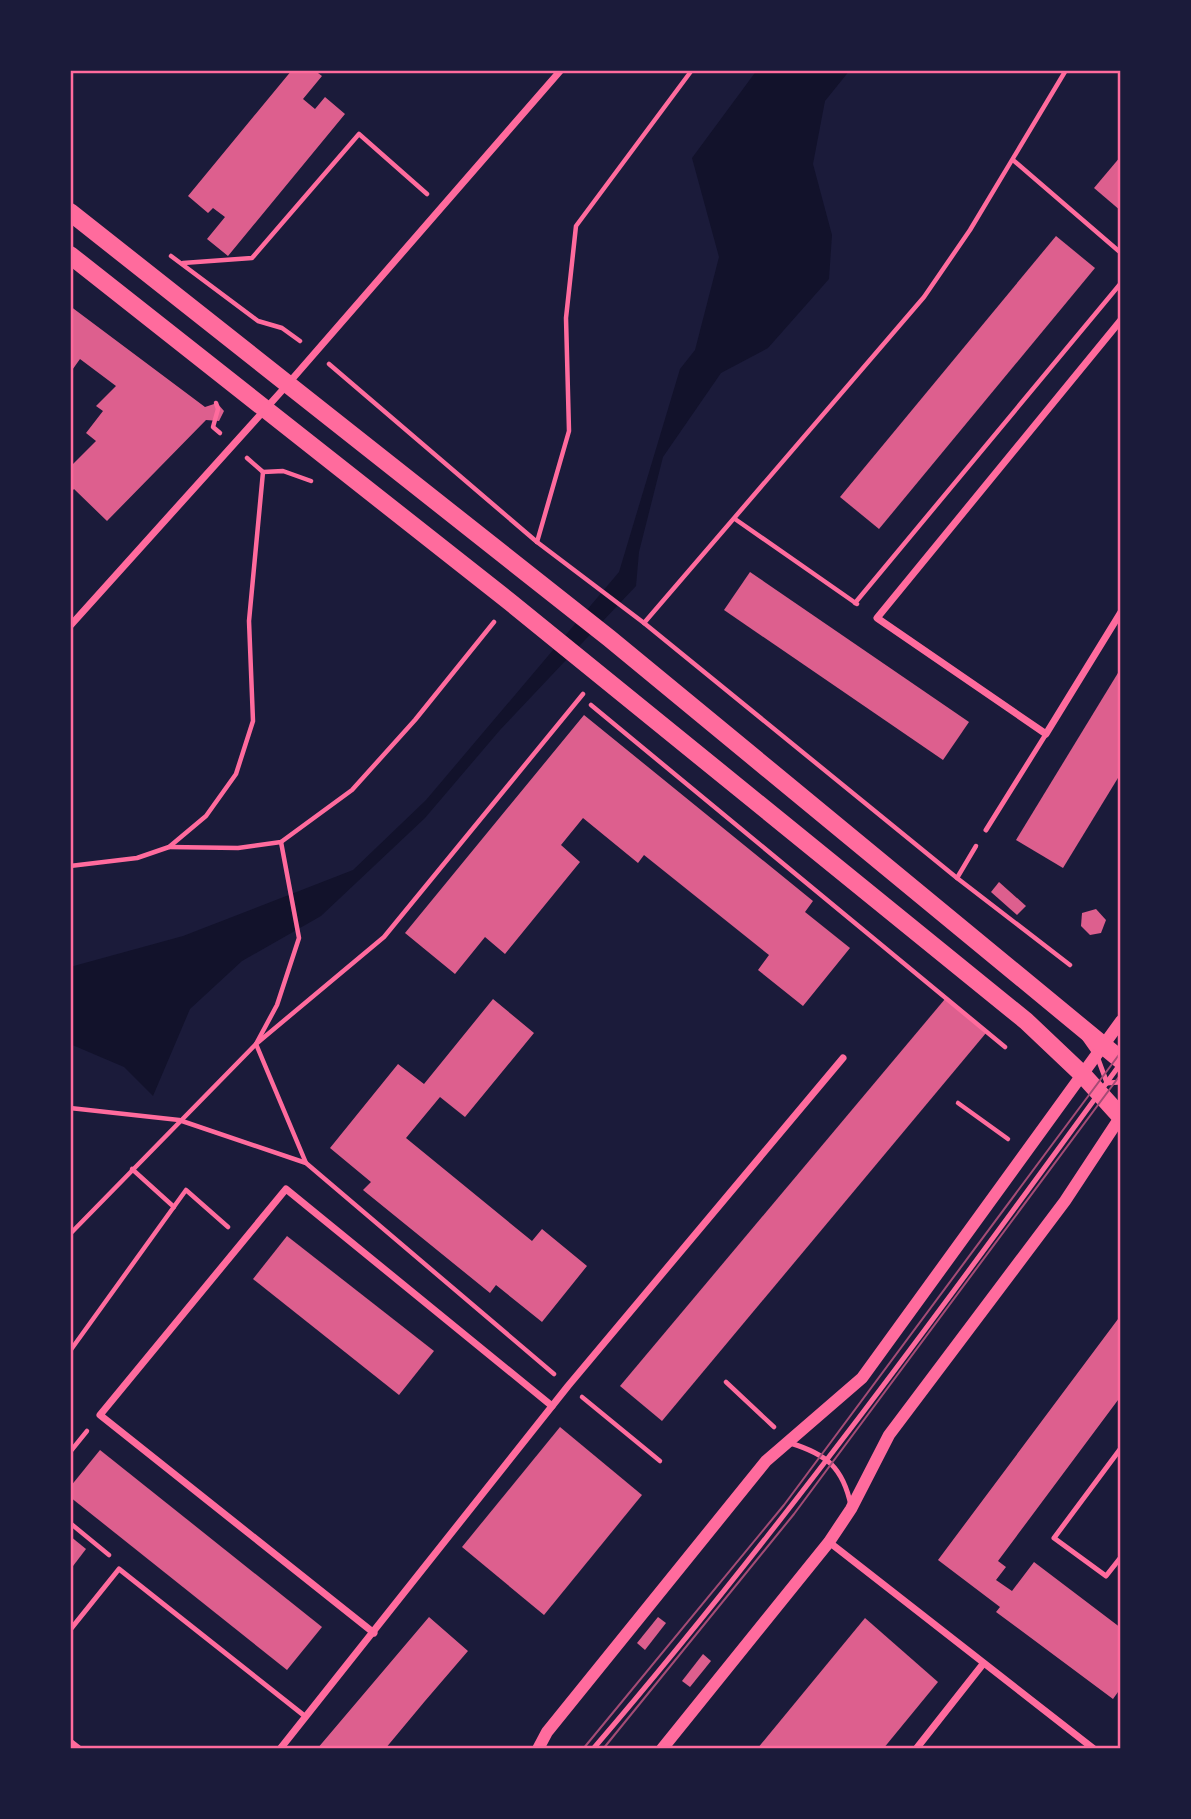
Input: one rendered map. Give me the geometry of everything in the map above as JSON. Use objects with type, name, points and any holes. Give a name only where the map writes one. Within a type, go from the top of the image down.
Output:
[{"type":"main road","points":[[70,212],[622,648],[1044,998],[1101,1051],[1121,1062]]},
{"type":"main road","points":[[70,255],[516,607],[1018,1015],[1083,1075],[1103,1088],[1121,1117]]},
{"type":"street","points":[[70,626],[287,385],[561,70]]},
{"type":"street","points":[[1121,320],[877,618],[1046,734],[1121,612]]},
{"type":"street","points":[[538,1749],[547,1732],[766,1461],[862,1378],[1121,1021]]},
{"type":"street","points":[[280,1749],[552,1406],[843,1058]]},
{"type":"street","points":[[662,1749],[830,1542],[851,1509],[889,1435],[1065,1201],[1121,1117]]},
{"type":"street","points":[[374,1633],[100,1415],[286,1189],[552,1406]]},
{"type":"street","points":[[830,1542],[1094,1749]]},
{"type":"street","points":[[916,1749],[983,1664]]},
{"type":"street","points":[[70,1742],[79,1749]]},
{"type":"lane","points":[[986,830],[1046,734]]},
{"type":"lane","points":[[1101,1051],[1103,1088]]},
{"type":"lane","points":[[593,1749],[698,1624],[826,1459],[1121,1062]]},
{"type":"lane","points":[[1103,1088],[1121,1082]]},
{"type":"lane","points":[[790,1443],[813,1450],[826,1459],[846,1483],[851,1509]]},
{"type":"lane","points":[[1121,1448],[1054,1538],[1106,1576],[1121,1557]]},
{"type":"lane","points":[[70,1630],[119,1569],[306,1717]]},
{"type":"path","points":[[537,542],[569,430],[566,318],[576,226],[692,70]]},
{"type":"path","points":[[644,623],[924,296],[971,230],[1066,70]]},
{"type":"path","points":[[182,263],[252,258],[359,134],[442,207]]},
{"type":"path","points":[[1013,160],[1121,253]]},
{"type":"path","points":[[170,255],[258,321],[282,328],[316,352],[537,542],[644,623],[957,878],[1070,965]]},
{"type":"path","points":[[855,603],[1121,283]]},
{"type":"path","points":[[233,445],[263,472],[284,471],[311,481],[320,488]]},
{"type":"path","points":[[169,847],[206,816],[236,774],[253,721],[249,621],[263,472]]},
{"type":"path","points":[[735,519],[877,618]]},
{"type":"path","points":[[70,866],[137,858],[169,847],[238,848],[281,842],[352,790],[415,720],[493,624],[516,607]]},
{"type":"path","points":[[483,615],[503,632]]},
{"type":"path","points":[[70,1234],[256,1044],[384,937],[599,674]]},
{"type":"path","points":[[571,688],[1005,1047]]},
{"type":"path","points":[[957,878],[986,830]]},
{"type":"path","points":[[256,1044],[277,1005],[299,938],[281,842]]},
{"type":"path","points":[[256,1044],[306,1163]]},
{"type":"path","points":[[958,1103],[1008,1139]]},
{"type":"path","points":[[70,1108],[179,1120],[306,1163],[660,1461]]},
{"type":"path","points":[[132,1169],[174,1207]]},
{"type":"path","points":[[70,1351],[186,1190],[243,1241]]},
{"type":"path","points":[[726,1382],[790,1443]]},
{"type":"path","points":[[70,1452],[100,1415]]},
{"type":"path","points":[[70,1524],[118,1562],[119,1569]]},
{"type":"shaded area","points":[[757,70],[850,70],[825,101],[813,164],[832,235],[829,279],[768,348],[721,373],[663,457],[639,552],[636,586],[500,730],[425,818],[321,916],[242,961],[190,1009],[153,1096],[124,1067],[70,1044],[70,967],[183,936],[353,870],[426,800],[619,572],[680,369],[695,350],[719,257],[692,158]]},
{"type":"building","points":[[292,70],[314,70],[322,76],[303,99],[315,109],[325,97],[345,114],[228,256],[207,239],[225,217],[213,208],[208,213],[188,196]]},
{"type":"building","points":[[1121,156],[1121,211],[1094,188]]},
{"type":"building","points":[[1056,236],[1095,268],[879,529],[840,497]]},
{"type":"building","points":[[70,306],[205,407],[217,403],[224,411],[219,421],[206,420],[107,521],[74,489],[70,493],[70,467],[96,441],[86,433],[103,411],[96,406],[116,386],[80,359],[70,373]]},
{"type":"building","points":[[750,572],[969,722],[943,760],[724,610]]},
{"type":"building","points":[[1121,668],[1121,773],[1063,868],[1016,840]]},
{"type":"building","points":[[584,715],[813,901],[805,912],[850,948],[803,1006],[758,970],[769,955],[644,855],[638,863],[583,818],[561,845],[580,862],[505,954],[485,937],[455,974],[405,933]]},
{"type":"building","points":[[999,882],[1026,906],[1017,915],[991,892]]},
{"type":"building","points":[[1096,909],[1106,920],[1101,933],[1090,935],[1081,926],[1082,913]]},
{"type":"building","points":[[493,999],[534,1033],[465,1117],[440,1097],[406,1138],[532,1241],[542,1229],[587,1266],[542,1322],[496,1285],[490,1293],[363,1190],[371,1182],[330,1148],[398,1064],[424,1084]]},
{"type":"building","points":[[945,999],[986,1033],[662,1421],[620,1386]]},
{"type":"building","points":[[287,1236],[434,1351],[399,1395],[253,1279]]},
{"type":"building","points":[[1121,1315],[1121,1396],[998,1561],[1006,1567],[996,1580],[1012,1591],[1034,1562],[1121,1628],[1121,1695],[1118,1692],[1113,1699],[996,1612],[1000,1607],[938,1560]]},
{"type":"building","points":[[560,1427],[642,1495],[544,1615],[462,1547]]},
{"type":"building","points":[[100,1450],[322,1627],[287,1670],[70,1497],[70,1487]]},
{"type":"building","points":[[70,1536],[86,1549],[70,1570]]},
{"type":"building","points":[[429,1617],[468,1651],[385,1749],[317,1749]]},
{"type":"building","points":[[658,1617],[666,1623],[645,1650],[637,1643]]},
{"type":"building","points":[[865,1618],[938,1682],[883,1749],[757,1749]]},
{"type":"building","points":[[703,1654],[711,1661],[690,1687],[682,1681]]},
{"type":"tram line","points":[[583,1749],[784,1505],[1121,1052]]},
{"type":"tram line","points":[[603,1749],[794,1514],[1121,1074]]}]
